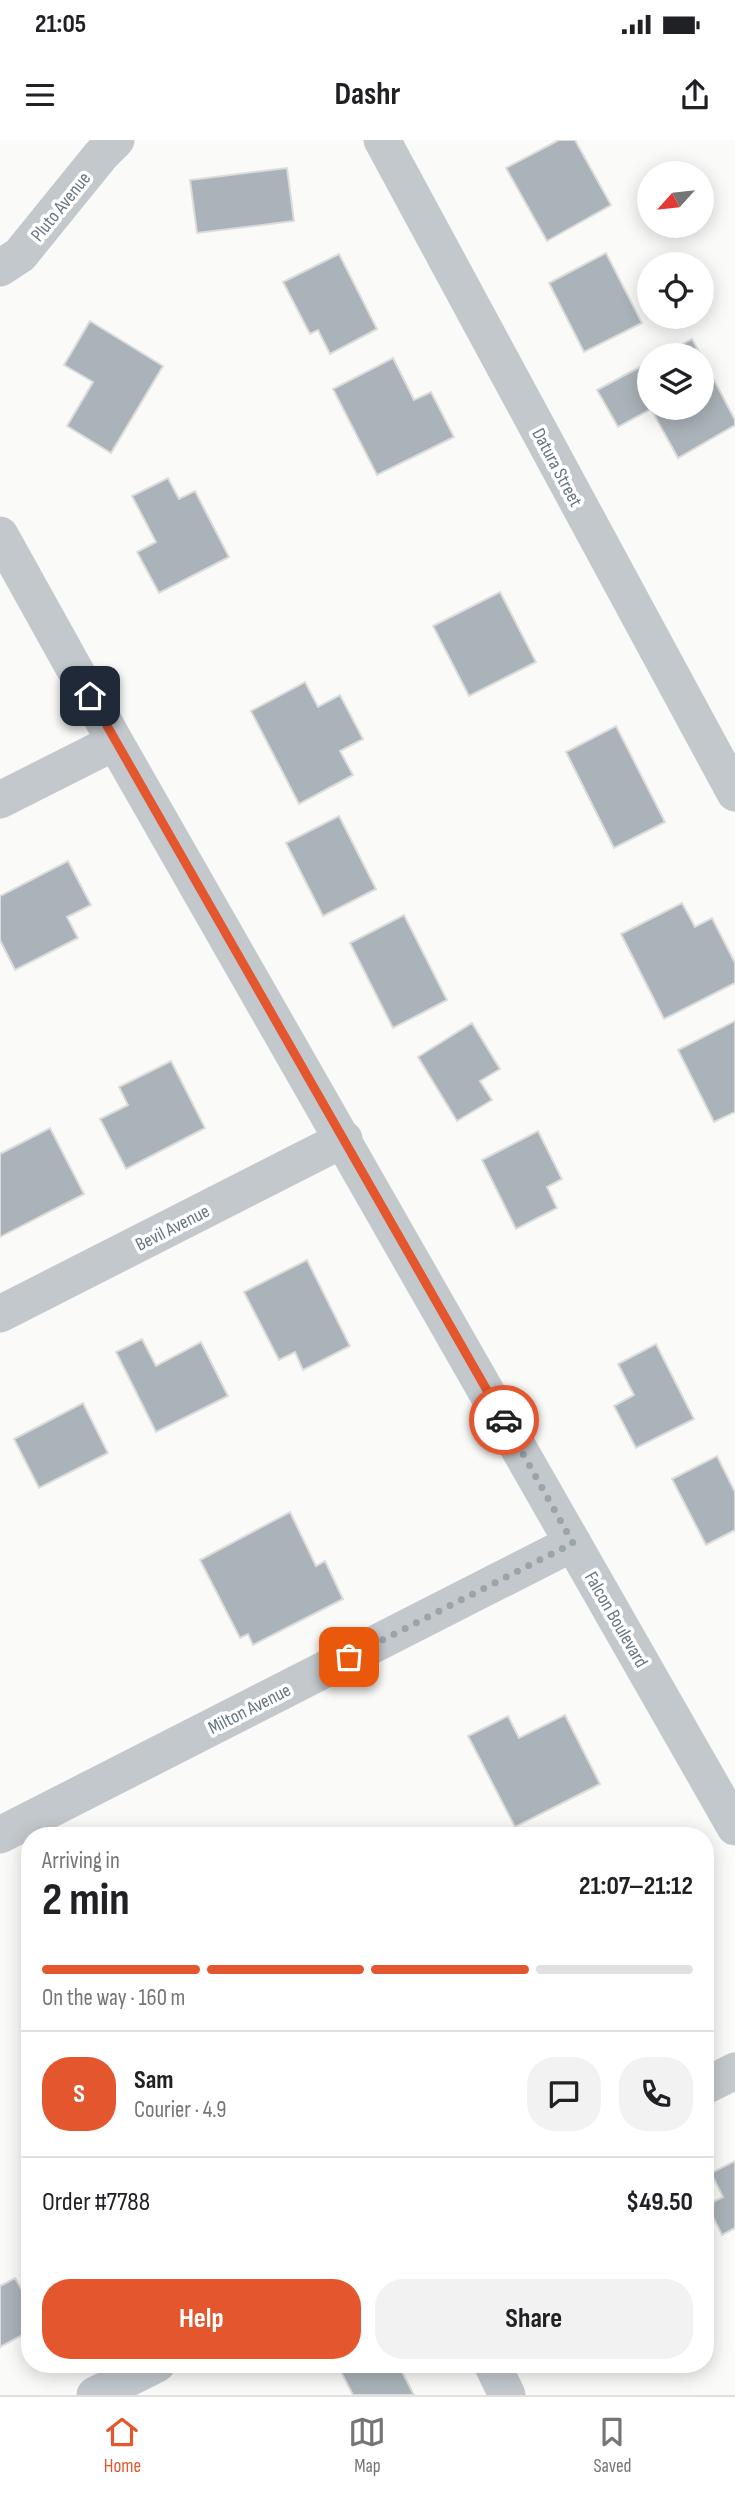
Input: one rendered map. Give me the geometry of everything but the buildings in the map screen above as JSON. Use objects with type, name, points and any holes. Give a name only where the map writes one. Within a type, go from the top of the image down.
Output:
[{"type":"street","name":"Pluto Avenue","points":[[0,268],[20,255],[116,140]]},
{"type":"street","name":"Datura Street","points":[[382,140],[735,793]]},
{"type":"street","name":"Falcon Boulevard","points":[[0,535],[735,1827]]},
{"type":"street","points":[[0,800],[116,742]]},
{"type":"street","name":"Bevil Avenue","points":[[0,1314],[344,1139]]},
{"type":"street","name":"Milton Avenue","points":[[0,1835],[573,1543]]},
{"type":"street","points":[[714,2082],[735,2071]]},
{"type":"street","points":[[95,2395],[139,2373]]},
{"type":"street","points":[[496,2373],[507,2395]]},
{"type":"way so far","points":[[349,1657],[573,1543],[504,1420]]},
{"type":"route","points":[[90,696],[504,1420]]}]
